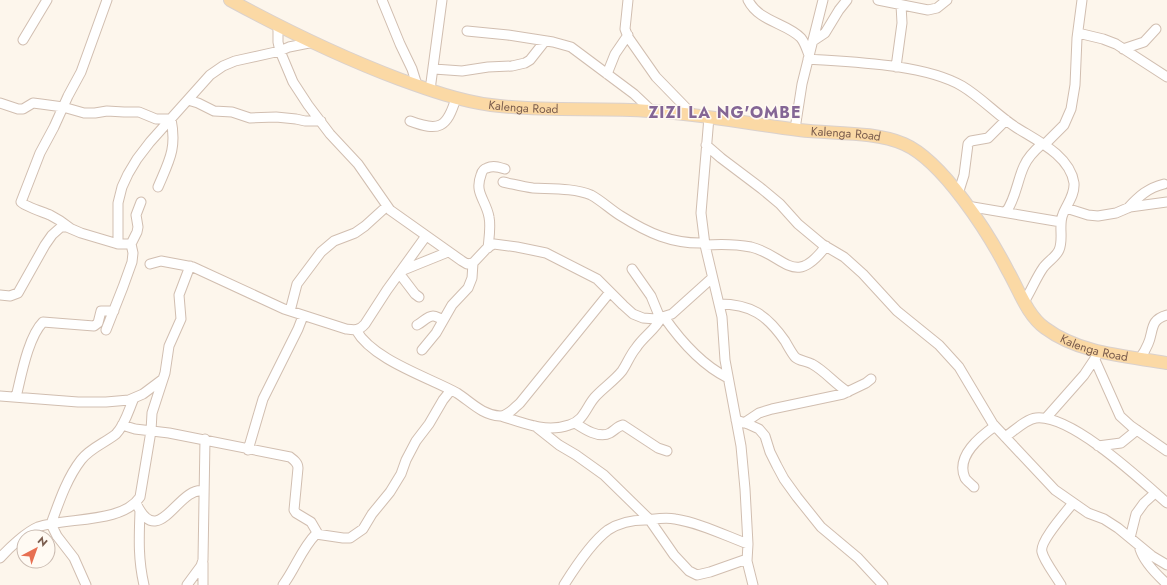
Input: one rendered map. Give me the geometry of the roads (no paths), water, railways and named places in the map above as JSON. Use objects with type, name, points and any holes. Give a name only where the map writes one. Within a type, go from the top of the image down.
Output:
[{"type":"main road","name":"Kalenga Road","points":[[230,0],[278,26],[356,62],[430,90],[456,98],[488,105],[522,108],[606,108],[652,111],[795,129],[878,137],[903,144],[919,153],[946,178],[999,253],[1032,316],[1043,327],[1097,356],[1140,358],[1167,363]]},
{"type":"street","points":[[23,40],[47,0]]},
{"type":"street","points":[[107,0],[86,61],[40,153],[21,202],[23,205],[38,209],[81,233],[118,244],[131,244]]},
{"type":"street","points":[[382,0],[412,69],[417,85]]},
{"type":"street","points":[[430,90],[434,70],[442,0]]},
{"type":"street","points":[[628,0],[625,24],[625,29],[628,36],[656,77],[693,116]]},
{"type":"street","points":[[748,0],[751,6],[759,13],[796,34],[801,39],[809,57]]},
{"type":"street","points":[[795,129],[802,84],[823,0]]},
{"type":"street","points":[[813,41],[825,33],[847,0]]},
{"type":"street","points":[[884,1],[928,10],[937,8],[947,0]]},
{"type":"street","points":[[1006,212],[1011,205],[1025,164],[1030,156],[1064,125],[1070,109],[1076,85],[1075,64],[1082,0]]},
{"type":"street","points":[[896,67],[902,23],[900,5]]},
{"type":"street","points":[[278,26],[278,42],[280,51],[293,82],[308,106],[330,134],[358,164],[387,206],[396,215],[467,264],[473,263],[494,244],[546,253],[597,279],[633,314],[643,318],[662,318],[672,314],[712,278]]},
{"type":"street","points":[[1123,49],[1144,42],[1156,29]]},
{"type":"street","points":[[467,31],[508,35],[552,42],[571,47],[634,94],[652,111]]},
{"type":"street","points":[[1078,33],[1103,38],[1167,77]]},
{"type":"street","points":[[607,74],[615,54],[628,36]]},
{"type":"street","points":[[434,70],[462,70],[512,66],[525,63],[530,60],[545,41]]},
{"type":"street","points":[[118,244],[118,203],[122,187],[137,159],[210,76],[223,66],[235,61],[314,42]]},
{"type":"street","points":[[809,57],[896,67],[929,73],[946,78],[962,85],[976,95],[1006,120],[1043,144],[1069,166],[1074,185],[1073,192],[1062,215],[1061,243],[1059,251],[1043,268],[1024,302]]},
{"type":"street","points":[[410,121],[430,127],[443,124],[452,110],[456,98]]},
{"type":"street","points":[[188,100],[214,111],[232,112],[250,118],[276,117],[296,118],[305,121],[321,121]]},
{"type":"street","points":[[0,103],[18,109],[23,109],[33,103],[36,103],[63,107],[84,113],[95,114],[107,111],[139,112],[156,119],[172,119]]},
{"type":"street","points":[[709,117],[701,213],[704,244],[722,317],[725,360],[728,378],[740,422],[748,544],[747,558],[753,585]]},
{"type":"street","points":[[158,187],[174,147],[172,119]]},
{"type":"street","points":[[958,194],[964,175],[968,144],[971,141],[988,138],[1006,120]]},
{"type":"street","points":[[706,144],[721,158],[762,188],[780,204],[798,224],[826,246],[844,257],[863,274],[897,311],[939,345],[959,367],[978,401],[995,426],[1055,490],[1088,513],[1104,519],[1118,528],[1139,546],[1167,565]]},
{"type":"street","points":[[488,248],[490,225],[488,214],[479,190],[480,178],[482,172],[489,167],[496,166],[505,170]]},
{"type":"street","points":[[503,182],[520,186],[569,190],[590,195],[622,217],[667,239],[692,243],[722,244],[752,248],[762,251],[785,265],[794,267],[808,265],[826,246]]},
{"type":"street","points":[[1128,208],[1150,188],[1164,184]]},
{"type":"street","points":[[106,330],[132,262],[133,253],[131,244],[137,232],[138,227],[136,215],[141,202]]},
{"type":"street","points":[[1066,208],[1088,215],[1098,216],[1116,213],[1128,208],[1167,202]]},
{"type":"street","points":[[290,311],[297,284],[321,252],[334,241],[355,233],[387,206]]},
{"type":"street","points":[[967,206],[1061,222]]},
{"type":"street","points":[[0,295],[10,296],[18,293],[52,236],[63,227],[70,228]]},
{"type":"street","points":[[150,264],[161,261],[190,266],[290,311],[346,329],[356,330],[362,328],[365,324],[387,290],[426,236]]},
{"type":"street","points":[[400,272],[448,252]]},
{"type":"street","points":[[422,350],[436,333],[452,305],[468,288],[472,278],[473,263]]},
{"type":"street","points":[[144,585],[138,549],[138,507],[142,491],[151,431],[152,413],[163,379],[169,346],[181,319],[179,295],[190,266]]},
{"type":"street","points":[[632,269],[651,296],[662,318],[694,352],[718,372],[728,378]]},
{"type":"street","points":[[400,272],[411,289],[419,297]]},
{"type":"street","points":[[501,416],[512,411],[520,403],[610,292]]},
{"type":"street","points":[[719,304],[732,304],[756,311],[763,316],[778,332],[794,356],[812,364],[848,392]]},
{"type":"street","points":[[0,404],[8,397],[24,364],[33,339],[43,322],[94,326],[98,323],[101,311],[114,311]]},
{"type":"street","points":[[1140,358],[1149,342],[1153,326],[1162,317],[1167,315]]},
{"type":"street","points":[[248,450],[263,398],[303,316]]},
{"type":"street","points":[[417,325],[429,317],[434,316],[438,319],[443,319]]},
{"type":"street","points":[[356,330],[365,343],[384,356],[418,375],[451,390],[489,414],[542,428],[554,428],[575,423],[581,418],[596,396],[621,372],[635,348],[662,318]]},
{"type":"street","points":[[1046,418],[1084,375],[1097,356]]},
{"type":"street","points":[[1097,356],[1120,416],[1167,451]]},
{"type":"street","points":[[8,397],[106,402],[129,400],[143,394],[163,379]]},
{"type":"street","points":[[740,422],[772,409],[797,405],[843,394],[871,379]]},
{"type":"street","points":[[284,585],[307,545],[316,534],[350,538],[363,529],[372,514],[390,492],[401,474],[406,460],[416,441],[451,390]]},
{"type":"street","points":[[51,524],[68,482],[82,459],[118,432],[134,398]]},
{"type":"street","points":[[1005,437],[1035,418],[1046,418],[1076,431],[1098,446],[1167,503]]},
{"type":"street","points":[[740,422],[759,429],[765,436],[770,452],[784,479],[821,526],[858,558],[883,585]]},
{"type":"street","points":[[575,423],[591,432],[603,435],[609,434],[623,425],[658,448],[667,451]]},
{"type":"street","points":[[122,425],[135,429],[205,439],[248,450],[290,457],[298,465],[294,510],[296,513],[311,522],[318,534]]},
{"type":"street","points":[[535,426],[559,445],[604,475],[649,519],[674,555],[689,571],[697,575],[710,572],[747,558]]},
{"type":"street","points":[[974,487],[965,478],[963,470],[967,452],[973,444],[995,426]]},
{"type":"street","points":[[1098,446],[1121,443],[1137,430]]},
{"type":"street","points":[[203,585],[205,439]]},
{"type":"street","points":[[138,507],[144,516],[151,521],[160,519],[168,515],[182,500],[193,492],[199,490],[204,491]]},
{"type":"street","points":[[1130,538],[1136,514],[1144,503],[1155,493]]},
{"type":"street","points":[[1061,585],[1044,558],[1041,549],[1047,537],[1073,503]]},
{"type":"street","points":[[0,558],[25,535],[37,528],[51,524],[103,517],[126,509],[138,507]]},
{"type":"street","points":[[564,585],[597,540],[606,531],[616,525],[628,521],[658,517],[676,518],[716,531],[748,544]]},
{"type":"street","points":[[51,524],[74,558],[86,585]]},
{"type":"street","points":[[1139,546],[1143,556],[1167,584]]},
{"type":"street","points":[[187,585],[201,566],[203,560]]},
{"type":"district","name":"ZIZI LA NG'OMBE","points":[[725,112]]}]
